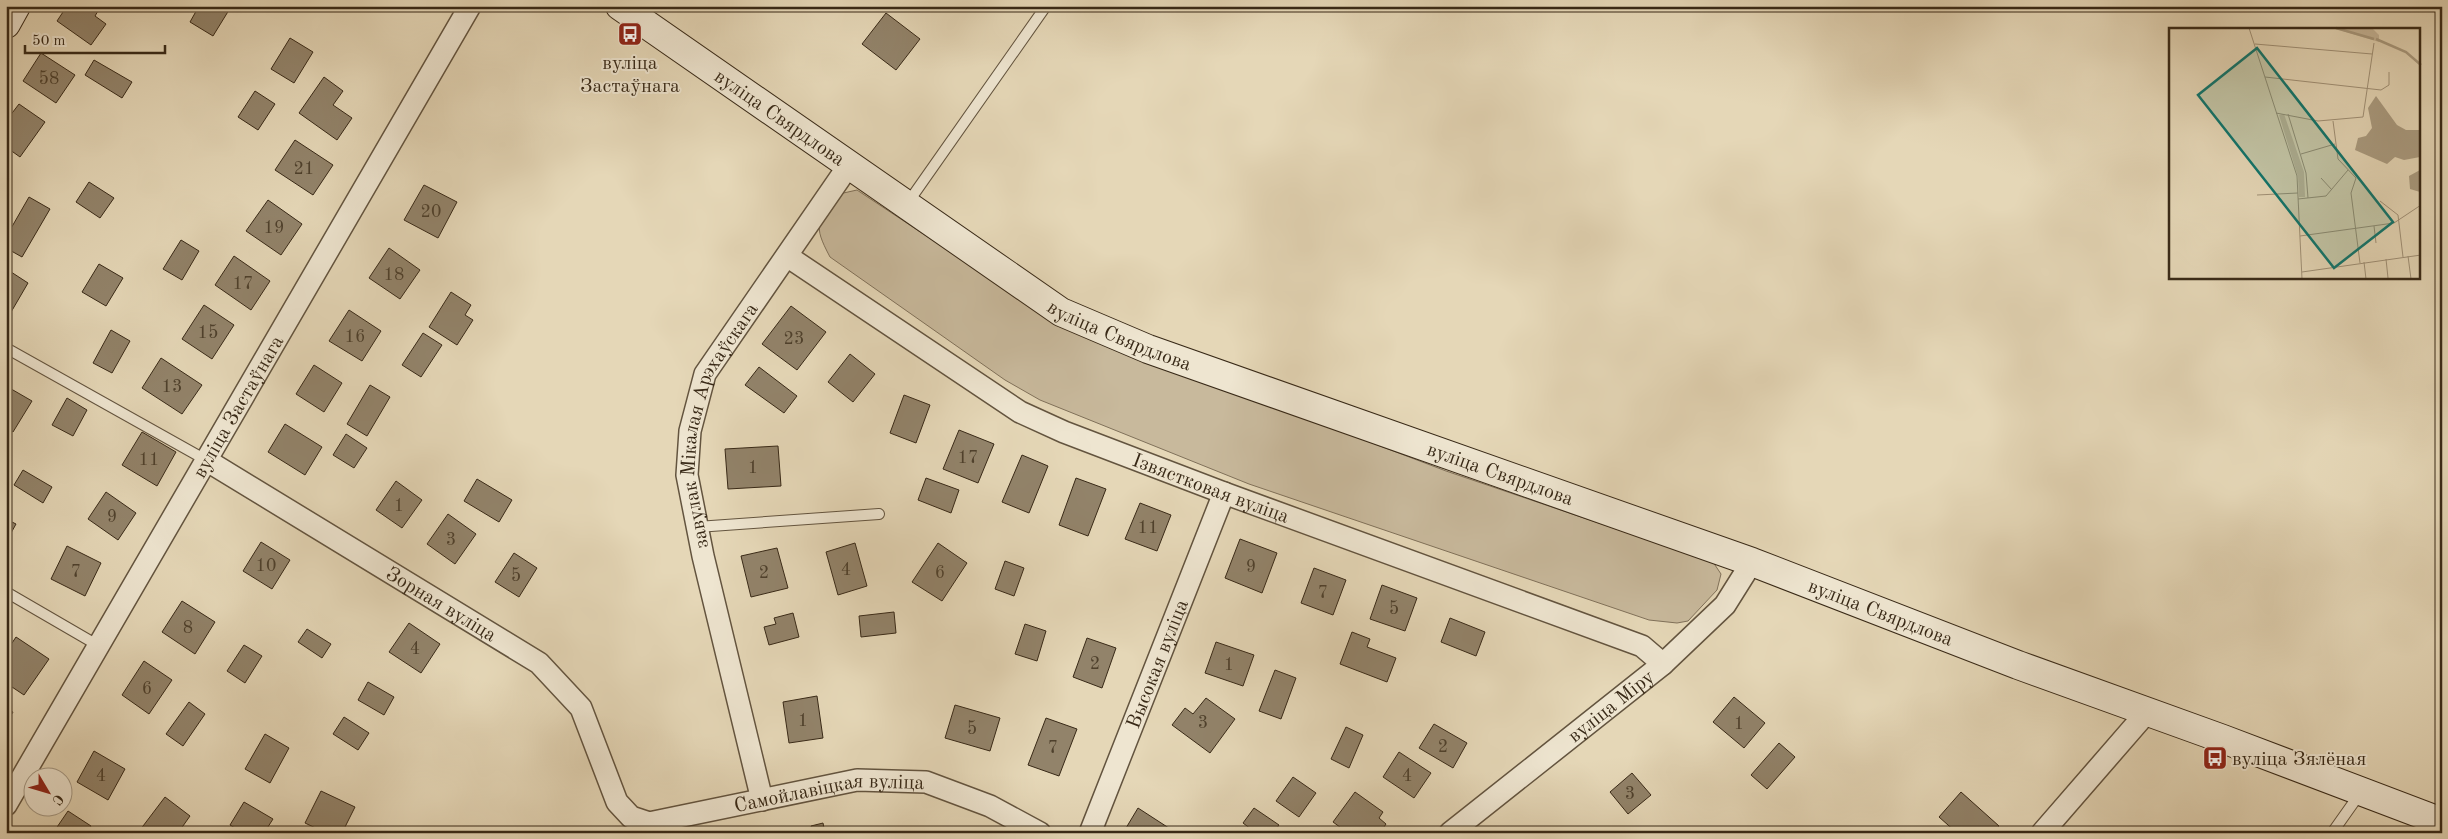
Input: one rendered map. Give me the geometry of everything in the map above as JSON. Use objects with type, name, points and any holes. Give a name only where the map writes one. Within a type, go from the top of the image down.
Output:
[{"type":"street","points":[[6,24],[16,6]]},
{"type":"street","name":"вуліца Застаўнага","points":[[6,805],[470,6]]},
{"type":"street","name":"вуліца Свярдлова","points":[[620,6],[1061,312],[1148,350],[1752,562],[2018,665],[2442,822]]},
{"type":"street","name":"завулак Мікалая Арэхаўскага","points":[[762,800],[697,527],[688,475],[690,431],[706,374],[849,165]]},
{"type":"street","name":"Ізвястковая вуліца","points":[[787,256],[1020,412],[1064,432],[1224,493],[1642,646],[1664,664]]},
{"type":"street","name":"Зорная вуліца","points":[[206,460],[539,663],[581,708],[616,802]]},
{"type":"street","name":"Высокая вуліца","points":[[1090,833],[1224,493]]},
{"type":"street","name":"вуліца Міру","points":[[1450,833],[1664,664],[1725,605],[1752,562]]},
{"type":"street","points":[[2042,833],[2147,712]]},
{"type":"street","name":"Самойлавіцкая вуліца","points":[[616,802],[631,817],[649,823],[857,780],[926,782],[990,806],[1040,833]]},
{"type":"lane","points":[[907,205],[1046,6]]},
{"type":"lane","points":[[6,348],[206,460]]},
{"type":"lane","points":[[697,527],[880,514]]},
{"type":"lane","points":[[6,592],[99,646]]},
{"type":"lane","points":[[2332,833],[2362,791]]},
{"type":"shaded area","points":[[857,190],[1041,312],[1080,332],[1446,471],[1713,562],[1721,574],[1717,590],[1688,621],[1677,623],[1649,620],[1249,484],[1040,400],[1005,380],[830,257],[819,230],[822,218],[839,194]]},
{"type":"building","points":[[67,6],[101,6],[95,16],[106,24],[91,45],[57,21]]},
{"type":"building","points":[[199,6],[223,6],[229,10],[213,36],[190,22]]},
{"type":"building","points":[[886,13],[920,39],[896,70],[862,44]]},
{"type":"building","points":[[290,38],[313,52],[294,83],[271,69]]},
{"type":"building","points":[[41,53],[75,75],[56,103],[23,81]]},
{"type":"building","points":[[94,60],[132,82],[122,98],[85,75]]},
{"type":"building","points":[[324,77],[343,91],[333,105],[352,118],[337,140],[299,113]]},
{"type":"building","points":[[255,91],[275,104],[258,130],[238,117]]},
{"type":"building","points":[[19,104],[45,122],[20,157],[6,147],[6,121]]},
{"type":"building","points":[[295,140],[333,165],[313,195],[275,170]]},
{"type":"building","points":[[89,182],[114,198],[100,218],[76,202]]},
{"type":"building","points":[[424,185],[457,202],[438,238],[404,220]]},
{"type":"building","points":[[29,197],[50,209],[22,257],[6,248],[6,237]]},
{"type":"building","points":[[268,200],[302,224],[281,255],[246,231]]},
{"type":"building","points":[[181,240],[199,251],[182,280],[163,269]]},
{"type":"building","points":[[389,248],[420,270],[400,299],[369,278]]},
{"type":"building","points":[[234,256],[270,281],[251,310],[215,285]]},
{"type":"building","points":[[99,264],[123,278],[106,306],[82,292]]},
{"type":"building","points":[[8,270],[28,283],[7,319],[6,273]]},
{"type":"building","points":[[451,292],[471,305],[465,315],[473,320],[457,345],[429,327]]},
{"type":"building","points":[[204,305],[234,325],[212,359],[182,339]]},
{"type":"building","points":[[791,306],[826,332],[797,370],[762,344]]},
{"type":"building","points":[[349,310],[381,331],[362,361],[329,341]]},
{"type":"building","points":[[111,330],[130,341],[112,373],[93,363]]},
{"type":"building","points":[[423,333],[442,345],[421,377],[402,365]]},
{"type":"building","points":[[850,354],[875,374],[853,402],[828,382]]},
{"type":"building","points":[[161,358],[202,385],[182,414],[142,388]]},
{"type":"building","points":[[314,365],[342,383],[324,412],[296,394]]},
{"type":"building","points":[[759,367],[797,396],[784,413],[745,385]]},
{"type":"building","points":[[370,385],[390,397],[367,436],[347,424]]},
{"type":"building","points":[[6,386],[32,401],[13,432],[6,428]]},
{"type":"building","points":[[904,395],[930,405],[916,443],[890,433]]},
{"type":"building","points":[[67,398],[87,410],[73,436],[52,425]]},
{"type":"building","points":[[285,424],[322,447],[305,475],[268,452]]},
{"type":"building","points":[[959,430],[994,444],[978,483],[943,469]]},
{"type":"building","points":[[142,432],[176,452],[157,486],[122,465]]},
{"type":"building","points":[[346,434],[367,448],[354,468],[333,455]]},
{"type":"building","points":[[778,446],[781,486],[728,489],[725,449]]},
{"type":"building","points":[[1022,455],[1048,466],[1029,513],[1002,502]]},
{"type":"building","points":[[23,470],[52,487],[43,503],[14,485]]},
{"type":"building","points":[[926,478],[959,490],[951,513],[918,500]]},
{"type":"building","points":[[1076,478],[1106,489],[1088,536],[1059,525]]},
{"type":"building","points":[[477,479],[512,500],[499,522],[464,501]]},
{"type":"building","points":[[396,481],[422,500],[402,528],[376,510]]},
{"type":"building","points":[[106,492],[136,513],[118,540],[88,519]]},
{"type":"building","points":[[1140,503],[1171,515],[1157,551],[1125,539]]},
{"type":"building","points":[[448,514],[476,534],[455,564],[427,544]]},
{"type":"building","points":[[6,519],[16,524],[6,542]]},
{"type":"building","points":[[1240,539],[1277,553],[1262,593],[1225,578]]},
{"type":"building","points":[[261,542],[290,560],[272,589],[243,571]]},
{"type":"building","points":[[855,543],[867,586],[838,595],[826,552]]},
{"type":"building","points":[[938,543],[967,563],[942,601],[912,582]]},
{"type":"building","points":[[67,546],[101,563],[85,596],[51,579]]},
{"type":"building","points":[[777,548],[788,588],[751,597],[741,556]]},
{"type":"building","points":[[514,553],[537,568],[519,597],[495,582]]},
{"type":"building","points":[[1005,561],[1024,568],[1014,596],[995,589]]},
{"type":"building","points":[[1314,568],[1346,580],[1333,615],[1301,603]]},
{"type":"building","points":[[1382,585],[1417,598],[1405,631],[1370,619]]},
{"type":"building","points":[[182,601],[215,622],[195,654],[162,632]]},
{"type":"building","points":[[894,612],[896,633],[861,637],[859,616]]},
{"type":"building","points":[[793,613],[799,637],[769,645],[764,627],[776,624],[774,618]]},
{"type":"building","points":[[1450,618],[1485,632],[1476,656],[1441,642]]},
{"type":"building","points":[[409,623],[440,644],[421,673],[389,652]]},
{"type":"building","points":[[1025,624],[1046,631],[1037,661],[1015,654]]},
{"type":"building","points":[[307,629],[331,644],[322,658],[298,642]]},
{"type":"building","points":[[1352,632],[1370,639],[1367,647],[1396,658],[1387,682],[1340,664]]},
{"type":"building","points":[[16,637],[49,659],[24,695],[6,683],[6,652]]},
{"type":"building","points":[[1087,638],[1116,648],[1102,688],[1073,677]]},
{"type":"building","points":[[1216,642],[1254,655],[1243,686],[1205,673]]},
{"type":"building","points":[[244,645],[262,656],[245,683],[227,671]]},
{"type":"building","points":[[144,661],[172,680],[149,714],[122,695]]},
{"type":"building","points":[[1275,670],[1296,678],[1281,719],[1259,711]]},
{"type":"building","points":[[368,682],[394,697],[384,715],[358,700]]},
{"type":"building","points":[[817,696],[823,738],[789,743],[783,702]]},
{"type":"building","points":[[1734,697],[1765,723],[1744,748],[1713,722]]},
{"type":"building","points":[[1206,698],[1235,719],[1210,753],[1172,725],[1185,708],[1193,714]]},
{"type":"building","points":[[189,702],[205,714],[183,746],[166,734]]},
{"type":"building","points":[[955,705],[1000,718],[990,751],[945,738]]},
{"type":"building","points":[[6,709],[13,712],[6,724]]},
{"type":"building","points":[[344,717],[369,733],[358,750],[333,734]]},
{"type":"building","points":[[1046,718],[1077,729],[1059,776],[1028,765]]},
{"type":"building","points":[[1434,724],[1467,743],[1453,768],[1419,748]]},
{"type":"building","points":[[1346,727],[1363,735],[1349,768],[1331,759]]},
{"type":"building","points":[[265,734],[289,748],[270,783],[245,769]]},
{"type":"building","points":[[1779,743],[1795,757],[1767,789],[1751,775]]},
{"type":"building","points":[[94,751],[125,769],[108,800],[77,782]]},
{"type":"building","points":[[1399,752],[1431,773],[1414,798],[1383,777]]},
{"type":"building","points":[[1632,773],[1651,795],[1628,814],[1610,792]]},
{"type":"building","points":[[1293,777],[1316,793],[1299,817],[1276,801]]},
{"type":"building","points":[[321,791],[355,807],[342,833],[326,833],[305,823]]},
{"type":"building","points":[[1355,792],[1383,812],[1379,818],[1386,824],[1380,833],[1348,833],[1333,822]]},
{"type":"building","points":[[1961,792],[1999,826],[1993,833],[1957,833],[1939,817]]},
{"type":"building","points":[[165,797],[190,816],[178,833],[143,833],[140,830]]},
{"type":"building","points":[[244,802],[273,819],[264,833],[243,833],[230,825]]},
{"type":"building","points":[[1138,808],[1175,832],[1175,833],[1123,833]]},
{"type":"building","points":[[1254,808],[1279,825],[1273,833],[1256,833],[1243,823]]},
{"type":"building","points":[[72,814],[91,826],[88,831],[90,833],[53,833],[65,816],[72,816]]},
{"type":"building","points":[[823,823],[825,833],[813,833],[811,826]]},
{"type":"place","name":"вуліца Застаўнага","points":[[630,34]]},
{"type":"place","name":"вуліца Зялёная","points":[[2215,758]]}]
